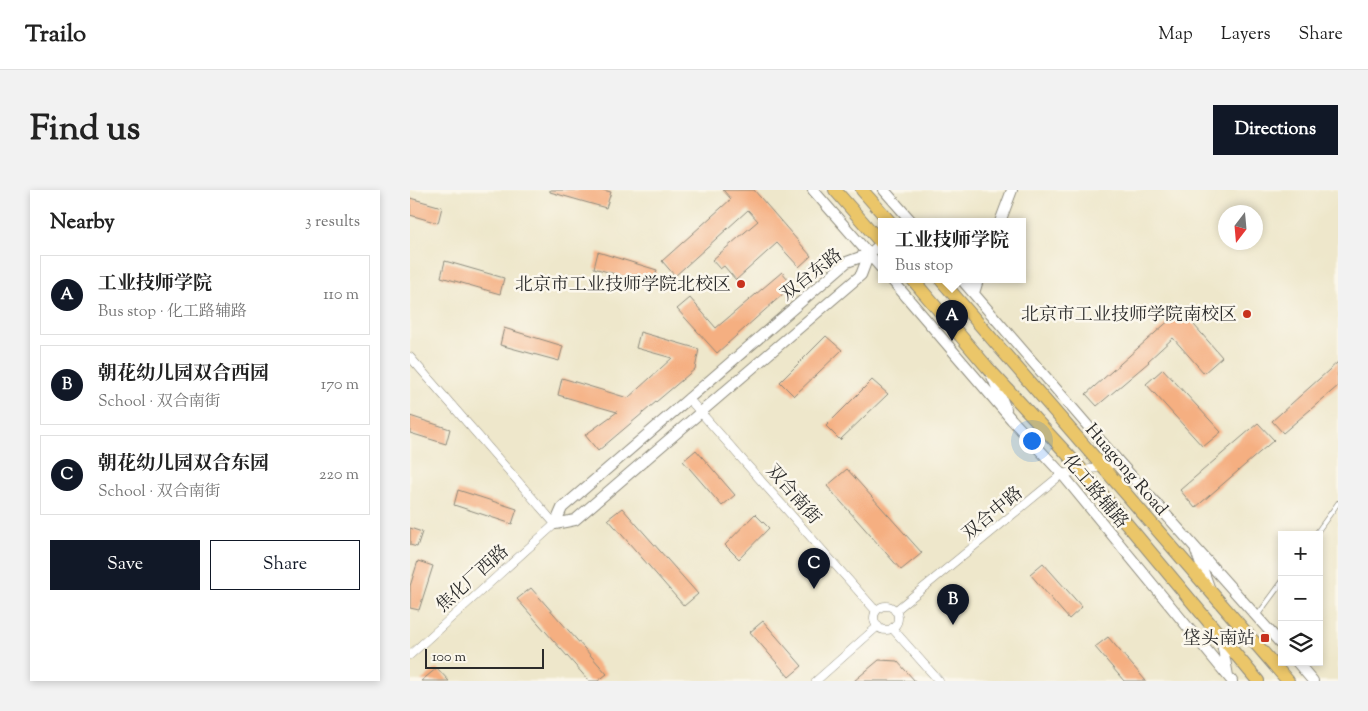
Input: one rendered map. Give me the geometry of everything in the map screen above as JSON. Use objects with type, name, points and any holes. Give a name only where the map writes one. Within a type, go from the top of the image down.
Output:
[{"type":"main road","points":[[835,190],[878,239]]},
{"type":"main road","points":[[862,190],[886,218]]},
{"type":"main road","name":"Huagong Road","points":[[916,283],[987,367],[1082,470],[1258,681]]},
{"type":"main road","name":"Huagong Road","points":[[944,283],[1288,681]]},
{"type":"street","points":[[813,190],[878,264]]},
{"type":"street","points":[[884,190],[907,218]]},
{"type":"street","points":[[1002,218],[1012,190]]},
{"type":"street","points":[[869,254],[878,247]]},
{"type":"street","name":"双台东路","points":[[554,524],[562,508],[688,398],[847,262],[869,254]]},
{"type":"street","name":"双台东路","points":[[554,524],[575,520],[861,275],[869,254]]},
{"type":"street","name":"化工路辅路","points":[[895,283],[1012,420],[1062,474],[1230,679]]},
{"type":"street","name":"化工路辅路","points":[[965,283],[1119,462],[1278,640]]},
{"type":"street","points":[[974,293],[977,283]]},
{"type":"street","points":[[410,357],[554,524]]},
{"type":"street","points":[[987,367],[1012,420]]},
{"type":"street","name":"双合南街","points":[[688,398],[876,611]]},
{"type":"street","name":"双合中路","points":[[896,612],[1062,474],[1119,462]]},
{"type":"street","name":"焦化厂西路","points":[[410,655],[554,524]]},
{"type":"street","points":[[1194,546],[1211,592]]},
{"type":"street","points":[[882,606],[886,606],[896,612],[897,619],[892,628],[885,629],[878,626],[874,621],[876,611],[882,606]]},
{"type":"street","points":[[816,681],[878,626]]},
{"type":"street","points":[[892,628],[940,681]]},
{"type":"street","points":[[1222,638],[1230,679]]},
{"type":"street","points":[[1300,666],[1313,681]]},
{"type":"lane","points":[[1318,531],[1338,503]]},
{"type":"lane","points":[[1257,616],[1278,587]]},
{"type":"building","points":[[550,190],[603,190],[611,192],[606,208],[550,192]]},
{"type":"building","points":[[723,190],[754,190],[811,256],[799,267],[777,243],[736,280],[724,266],[720,269],[712,260],[758,221],[748,210],[675,276],[662,261],[731,199]]},
{"type":"building","points":[[410,198],[442,207],[438,223],[410,215]]},
{"type":"building","points":[[598,252],[657,270],[653,285],[594,268]]},
{"type":"building","points":[[445,261],[504,278],[500,294],[441,277]]},
{"type":"building","points":[[782,272],[793,285],[717,353],[677,309],[690,298],[716,328]]},
{"type":"building","points":[[1181,310],[1222,357],[1204,373],[1173,338],[1149,362],[1097,406],[1086,394]]},
{"type":"building","points":[[504,328],[563,346],[559,361],[500,345]]},
{"type":"building","points":[[640,332],[699,349],[695,369],[598,451],[585,435],[617,412],[558,395],[562,378],[628,398],[672,358],[636,348]]},
{"type":"building","points":[[826,336],[842,350],[794,396],[780,382]]},
{"type":"building","points":[[1338,362],[1338,386],[1283,433],[1272,421]]},
{"type":"building","points":[[1163,369],[1221,432],[1203,447],[1146,384]]},
{"type":"building","points":[[872,380],[888,394],[840,440],[826,426]]},
{"type":"building","points":[[410,416],[450,429],[446,444],[410,433]]},
{"type":"building","points":[[1258,423],[1274,440],[1195,508],[1180,490]]},
{"type":"building","points":[[696,450],[735,495],[722,506],[683,461]]},
{"type":"building","points":[[847,469],[922,553],[901,570],[827,486]]},
{"type":"building","points":[[458,490],[517,509],[512,524],[454,505]]},
{"type":"building","points":[[622,508],[698,594],[684,606],[608,519]]},
{"type":"building","points":[[755,514],[769,528],[739,559],[725,545]]},
{"type":"building","points":[[410,528],[422,532],[417,547],[410,545]]},
{"type":"building","points":[[418,561],[433,566],[419,610],[410,608],[410,586]]},
{"type":"building","points":[[1043,563],[1082,607],[1069,619],[1030,574]]},
{"type":"building","points":[[531,588],[607,674],[598,681],[589,681],[517,599]]},
{"type":"building","points":[[763,621],[802,666],[789,677],[750,632]]},
{"type":"building","points":[[1108,637],[1146,681],[1124,681],[1095,647]]},
{"type":"building","points":[[879,660],[897,661],[915,681],[854,681]]},
{"type":"building","points":[[437,668],[449,681],[421,681]]},
{"type":"place","name":"北京市工业技师学院北校区","points":[[741,284]]},
{"type":"place","name":"北京市工业技师学院南校区","points":[[1247,314]]},
{"type":"place","name":"工业技师学院","points":[[952,341]]},
{"type":"place","name":"朝花幼儿园双合东园","points":[[814,589]]},
{"type":"place","name":"朝花幼儿园双合西园","points":[[953,625]]},
{"type":"place","name":"垡头南站","points":[[1265,638]]}]
